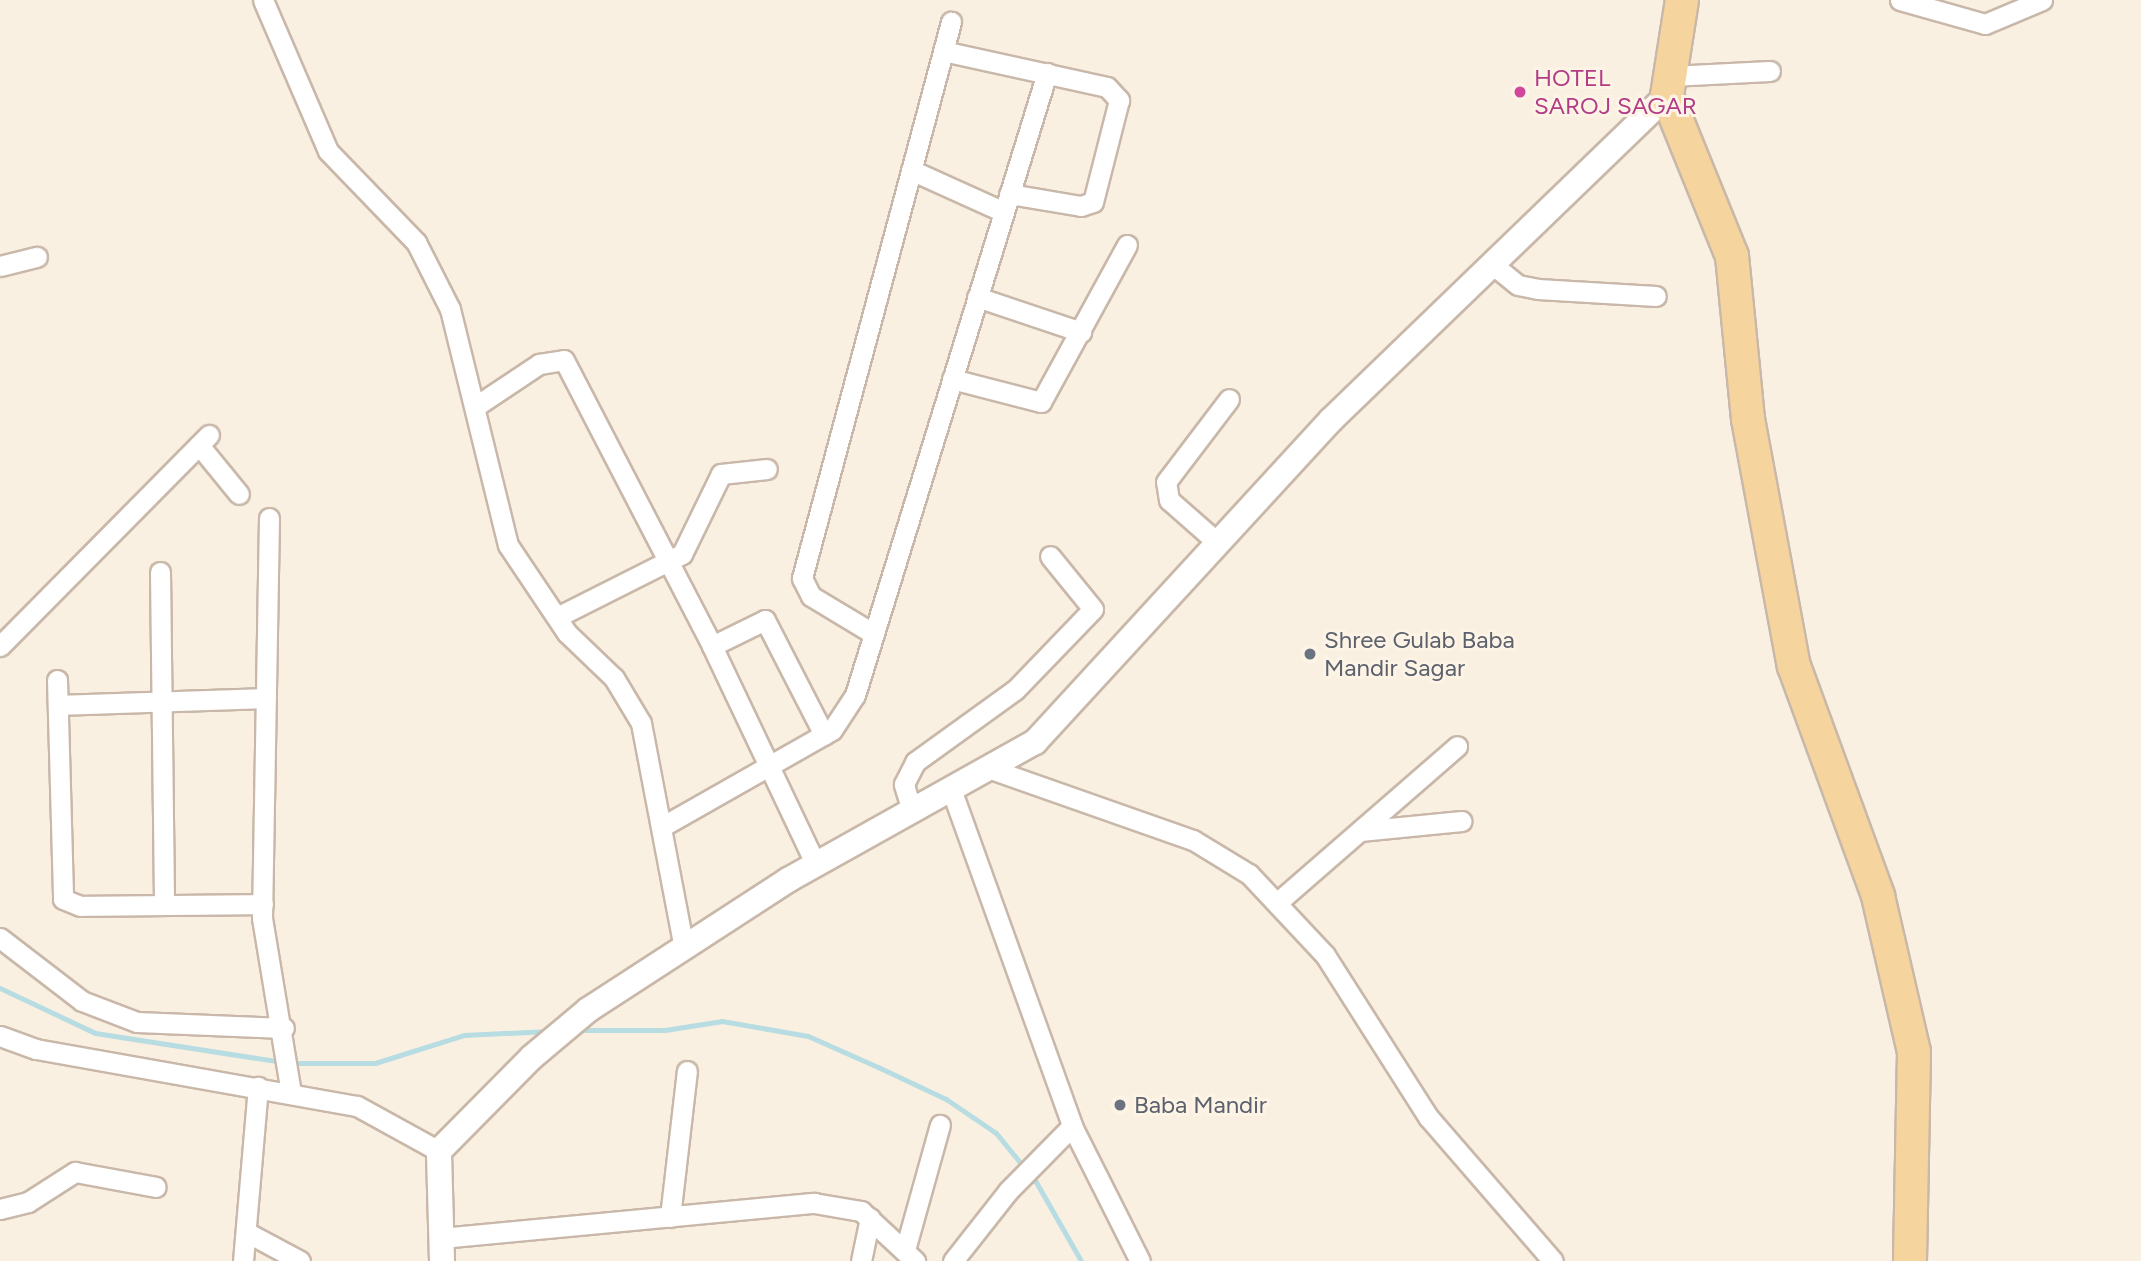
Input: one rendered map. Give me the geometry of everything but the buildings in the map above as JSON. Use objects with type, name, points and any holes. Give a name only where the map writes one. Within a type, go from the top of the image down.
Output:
[{"type":"main road","points":[[1682,0],[1668,86],[1732,256],[1748,419],[1794,666],[1878,896],[1914,1052],[1910,1261]]},
{"type":"street","points":[[263,0],[328,151],[416,242],[450,309],[508,545],[557,617],[614,678],[641,723],[684,948]]},
{"type":"street","points":[[1900,0],[1985,24],[2042,0]]},
{"type":"street","points":[[874,634],[811,596],[802,578],[951,22]]},
{"type":"street","points":[[911,170],[1006,203],[1081,206],[1099,196],[1119,100],[1107,87],[943,51]]},
{"type":"street","points":[[940,1125],[910,1255],[870,1218],[814,1203],[670,1217],[442,1250],[439,1151],[532,1057],[588,1010],[816,864],[1035,742],[1331,420],[1492,264],[1668,86],[1770,71]]},
{"type":"street","points":[[663,827],[824,735],[855,695],[1047,73]]},
{"type":"street","points":[[952,379],[1041,402],[1127,245]]},
{"type":"street","points":[[0,265],[37,257]]},
{"type":"street","points":[[1492,264],[1518,285],[1538,289],[1656,296]]},
{"type":"street","points":[[977,297],[1081,332]]},
{"type":"street","points":[[476,406],[539,364],[564,360],[712,646],[816,864]]},
{"type":"street","points":[[1218,543],[1169,500],[1166,482],[1229,399]]},
{"type":"street","points":[[0,646],[204,440],[239,494]]},
{"type":"street","points":[[557,617],[669,563],[692,543],[721,474],[767,468]]},
{"type":"street","points":[[269,518],[263,938],[285,1033],[291,1094]]},
{"type":"street","points":[[912,811],[904,784],[915,762],[1015,690],[1093,609],[1050,556]]},
{"type":"street","points":[[160,572],[164,905]]},
{"type":"street","points":[[712,646],[765,620],[824,735]]},
{"type":"street","points":[[57,680],[63,899],[80,906],[263,904]]},
{"type":"street","points":[[58,705],[266,698]]},
{"type":"street","points":[[1279,901],[1457,746]]},
{"type":"street","points":[[988,768],[1193,840],[1279,901],[1325,955],[1429,1118],[1553,1261]]},
{"type":"street","points":[[951,789],[1072,1126],[1140,1261]]},
{"type":"street","points":[[1360,831],[1462,821]]},
{"type":"street","points":[[0,938],[82,1001],[137,1022],[285,1033]]},
{"type":"street","points":[[0,1036],[36,1049],[357,1106],[439,1151]]},
{"type":"street","points":[[670,1217],[687,1071]]},
{"type":"street","points":[[243,1261],[248,1233],[258,1087]]},
{"type":"street","points":[[953,1261],[1008,1191],[1072,1126]]},
{"type":"street","points":[[0,1209],[28,1202],[75,1172],[156,1187]]},
{"type":"street","points":[[861,1261],[870,1218]]},
{"type":"street","points":[[248,1233],[300,1261]]},
{"type":"waterway","points":[[0,988],[95,1033],[288,1063],[375,1063],[464,1035],[550,1031]]},
{"type":"waterway","points":[[578,1030],[665,1030],[722,1021],[808,1036],[878,1067],[946,1099],[996,1133],[1036,1182],[1081,1261]]},
{"type":"place","name":"HOTEL SAROJ SAGAR","points":[[1520,92]]},
{"type":"place","name":"Shree Gulab Baba Mandir Sagar","points":[[1310,654]]},
{"type":"place","name":"Baba Mandir","points":[[1120,1105]]}]
